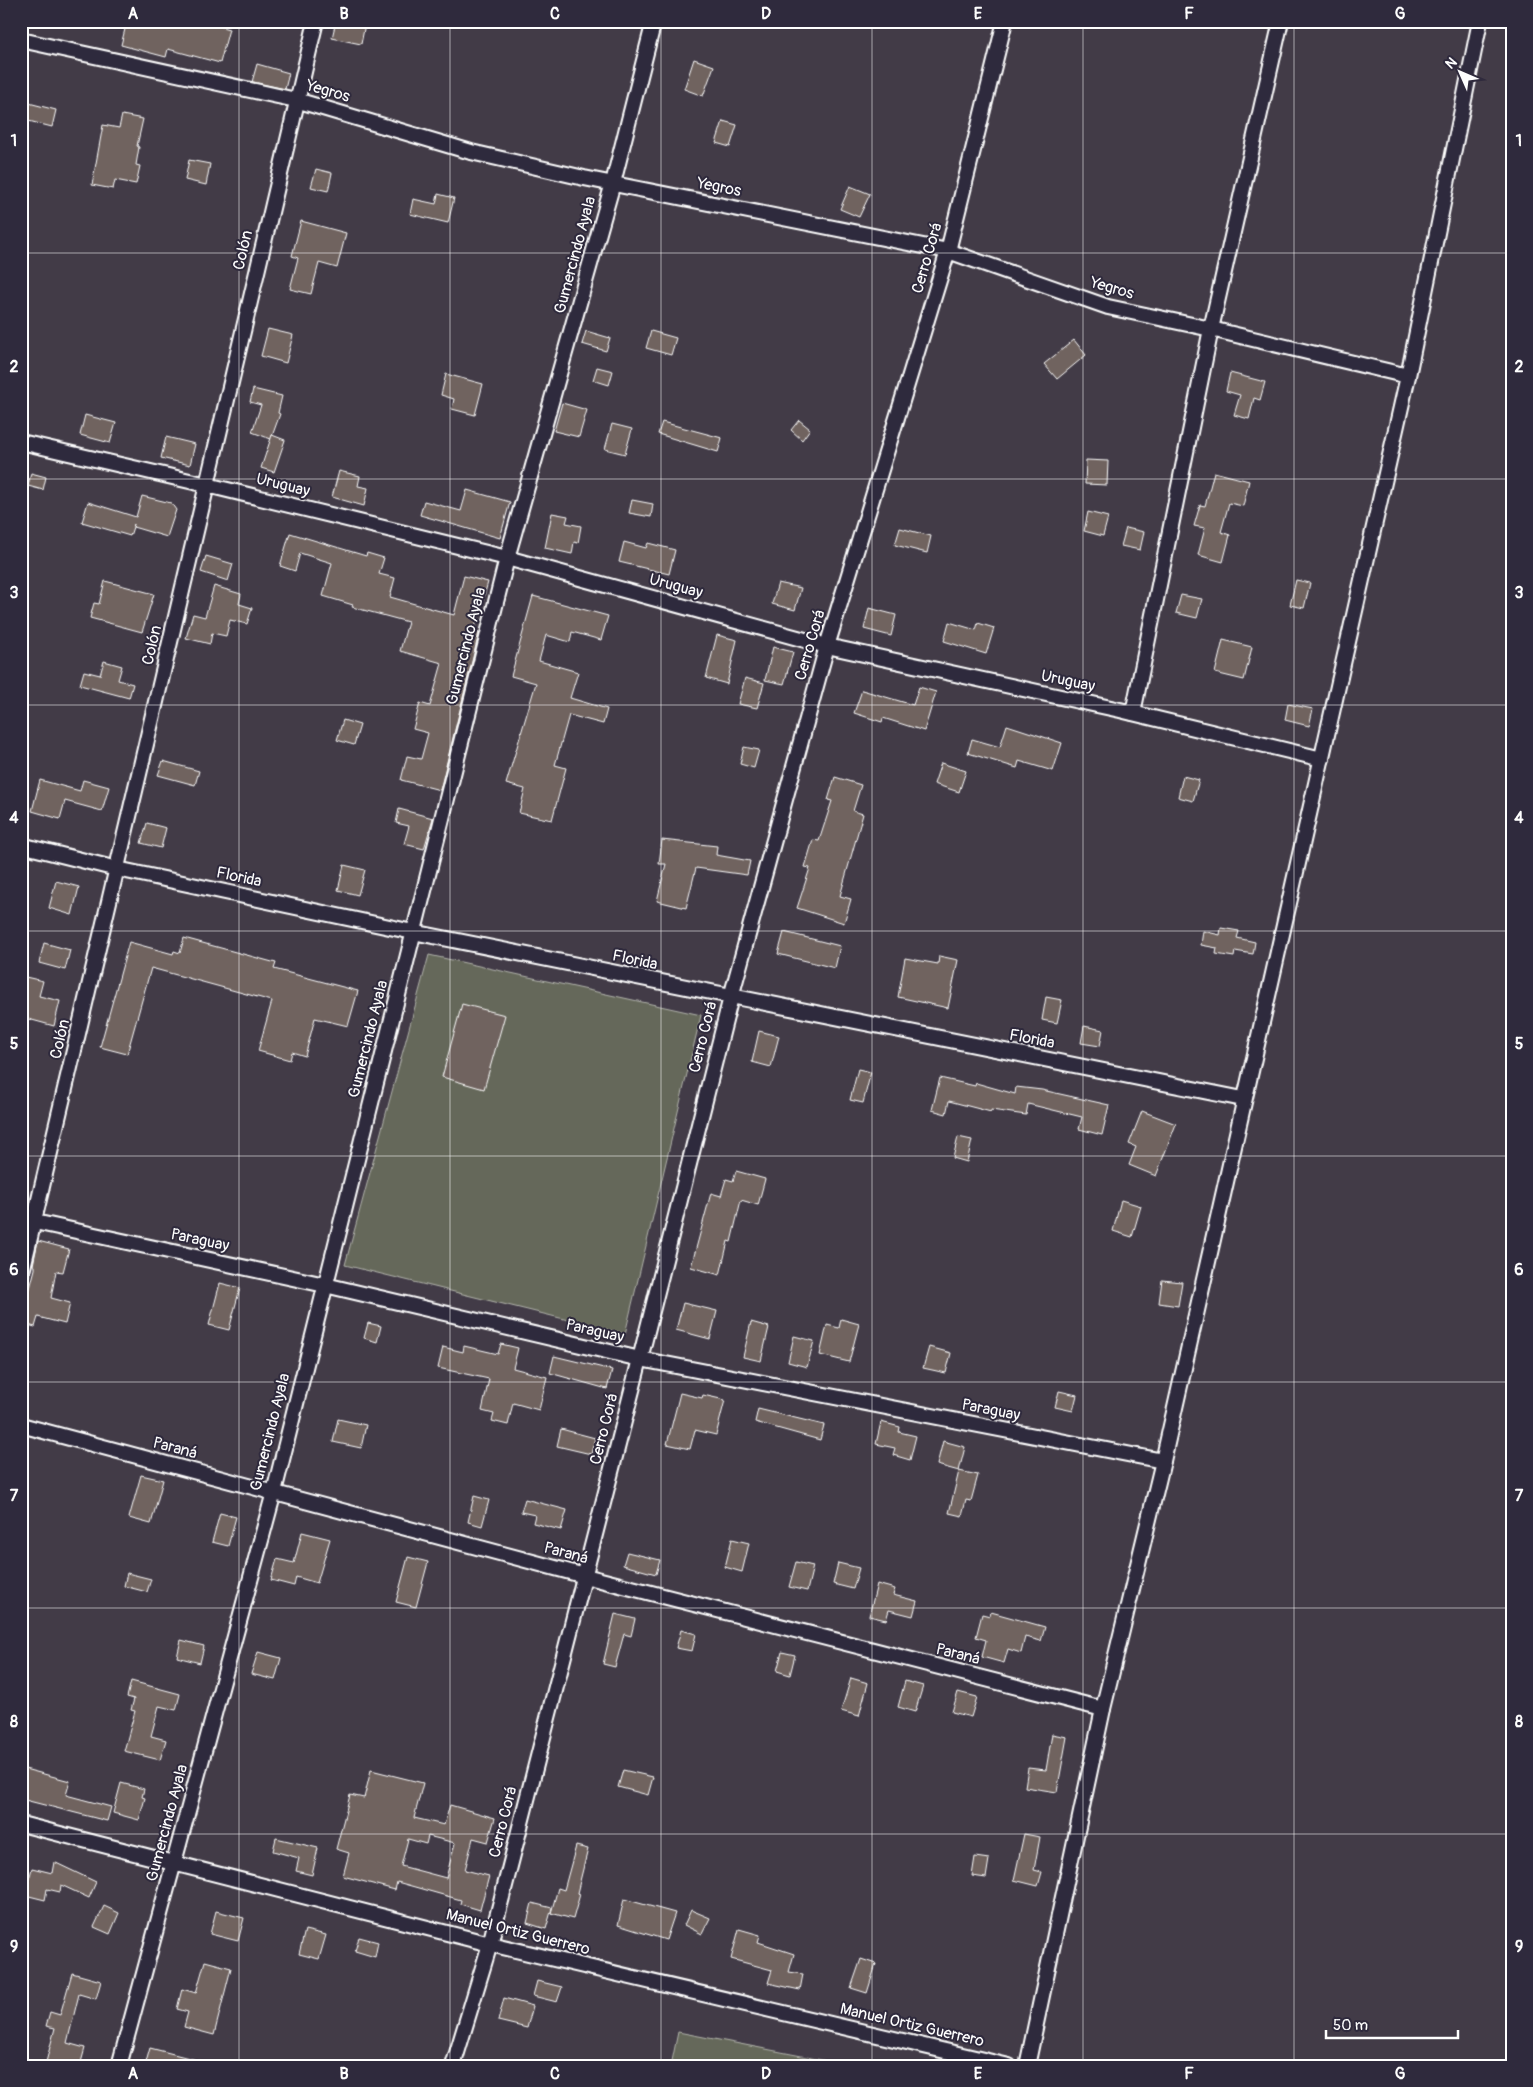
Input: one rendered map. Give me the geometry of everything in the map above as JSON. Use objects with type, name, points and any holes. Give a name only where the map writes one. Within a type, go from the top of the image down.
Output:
[{"type":"street","name":"Colón","points":[[21,1276],[28,1221],[117,869],[316,21]]},
{"type":"street","name":"Gumercindo Ayala","points":[[119,2066],[274,1492],[506,558],[613,183],[654,21]]},
{"type":"street","name":"Cerro Corá","points":[[453,2066],[490,1944],[731,997],[827,646],[948,251],[1005,21]]},
{"type":"street","points":[[1133,713],[1211,329],[1281,21]]},
{"type":"street","points":[[1027,2066],[1104,1709],[1163,1461],[1243,1099],[1408,376],[1480,21]]},
{"type":"street","name":"Yegros","points":[[21,40],[296,100],[471,152],[948,251],[1108,307],[1211,329],[1408,376]]},
{"type":"street","name":"Uruguay","points":[[21,442],[506,558],[827,646],[1133,713],[1322,759]]},
{"type":"street","name":"Florida","points":[[21,845],[117,869],[413,932],[1243,1099]]},
{"type":"street","name":"Paraguay","points":[[28,1221],[325,1285],[640,1359],[1163,1461]]},
{"type":"street","name":"Paraná","points":[[21,1425],[585,1576],[1104,1709]]},
{"type":"street","name":"Manuel Ortiz Guerrero","points":[[21,1824],[490,1944],[1009,2066]]},
{"type":"green space","points":[[429,955],[701,1015],[625,1334],[345,1265]]},
{"type":"green space","points":[[678,2032],[853,2066],[671,2066]]},
{"type":"building","points":[[127,21],[224,21],[222,27],[229,29],[220,63],[168,49],[166,57],[121,45]]},
{"type":"building","points":[[336,21],[362,21],[361,23],[365,24],[361,44],[332,38]]},
{"type":"building","points":[[694,59],[714,66],[703,96],[684,89]]},
{"type":"building","points":[[257,64],[289,73],[285,89],[252,82]]},
{"type":"building","points":[[21,101],[56,110],[52,127],[21,119]]},
{"type":"building","points":[[122,115],[143,119],[137,146],[139,147],[136,165],[140,166],[136,184],[115,180],[113,189],[92,185],[103,125],[119,128]]},
{"type":"building","points":[[723,121],[737,125],[730,147],[716,143]]},
{"type":"building","points":[[189,160],[210,164],[206,185],[185,180]]},
{"type":"building","points":[[316,169],[332,173],[328,191],[311,187]]},
{"type":"building","points":[[850,186],[870,194],[859,217],[840,209]]},
{"type":"building","points":[[438,194],[454,198],[448,223],[410,214],[413,199],[436,204]]},
{"type":"building","points":[[301,221],[346,233],[337,268],[319,263],[311,294],[290,289],[298,258],[292,256]]},
{"type":"building","points":[[268,329],[293,335],[286,363],[261,356]]},
{"type":"building","points":[[586,331],[610,338],[606,351],[582,344]]},
{"type":"building","points":[[651,331],[676,338],[671,355],[646,348]]},
{"type":"building","points":[[1074,340],[1086,355],[1057,379],[1044,364]]},
{"type":"building","points":[[597,367],[613,371],[609,385],[593,380]]},
{"type":"building","points":[[1230,373],[1265,382],[1260,400],[1254,398],[1249,419],[1234,415],[1240,395],[1226,391]]},
{"type":"building","points":[[446,374],[483,384],[475,415],[452,409],[454,399],[441,395]]},
{"type":"building","points":[[253,389],[282,396],[278,413],[280,414],[271,439],[252,432],[261,405],[250,402]]},
{"type":"building","points":[[562,403],[587,410],[579,437],[554,431]]},
{"type":"building","points":[[85,415],[116,423],[110,443],[80,435]]},
{"type":"building","points":[[799,420],[810,429],[802,440],[791,430]]},
{"type":"building","points":[[662,422],[722,438],[718,452],[658,434]]},
{"type":"building","points":[[612,424],[632,429],[625,454],[605,449]]},
{"type":"building","points":[[272,435],[285,440],[274,472],[261,468]]},
{"type":"building","points":[[166,437],[195,444],[190,465],[161,458]]},
{"type":"building","points":[[1086,460],[1108,461],[1107,485],[1085,484]]},
{"type":"building","points":[[339,471],[360,476],[358,486],[368,488],[364,506],[332,497]]},
{"type":"building","points":[[1214,472],[1249,481],[1243,506],[1229,503],[1221,532],[1230,535],[1223,562],[1198,555],[1205,528],[1194,526],[1200,505],[1205,506]]},
{"type":"building","points":[[31,473],[46,477],[43,490],[28,486]]},
{"type":"building","points":[[467,490],[510,502],[500,538],[420,515],[424,501],[461,511]]},
{"type":"building","points":[[142,496],[171,503],[176,510],[167,537],[133,527],[130,536],[82,522],[88,502],[136,517]]},
{"type":"building","points":[[632,500],[653,504],[651,517],[629,513]]},
{"type":"building","points":[[1088,512],[1108,517],[1103,536],[1084,531]]},
{"type":"building","points":[[552,513],[568,516],[566,523],[581,526],[578,543],[574,542],[572,554],[545,548]]},
{"type":"building","points":[[900,528],[931,536],[927,553],[895,545]]},
{"type":"building","points":[[1126,528],[1144,532],[1140,550],[1121,546]]},
{"type":"building","points":[[290,533],[366,556],[367,553],[384,558],[379,574],[395,578],[390,597],[454,615],[464,576],[488,582],[474,631],[479,633],[440,790],[401,780],[407,756],[421,759],[428,733],[413,729],[420,703],[430,706],[442,663],[400,651],[408,622],[352,607],[353,605],[323,596],[332,563],[300,553],[295,571],[280,566]]},
{"type":"building","points":[[624,542],[646,548],[648,543],[675,550],[669,574],[619,562]]},
{"type":"building","points":[[206,556],[233,564],[228,581],[201,572]]},
{"type":"building","points":[[1296,580],[1310,583],[1304,608],[1290,605]]},
{"type":"building","points":[[105,581],[154,594],[142,632],[90,618],[94,603],[99,604]]},
{"type":"building","points":[[778,583],[801,588],[795,610],[772,604]]},
{"type":"building","points":[[214,586],[241,594],[239,604],[252,608],[247,624],[230,620],[226,636],[212,633],[210,644],[186,638],[193,614],[205,617]]},
{"type":"building","points":[[1181,595],[1202,599],[1197,618],[1176,613]]},
{"type":"building","points":[[533,596],[608,616],[601,640],[572,632],[570,642],[546,635],[539,661],[578,672],[570,698],[607,709],[603,724],[569,715],[555,765],[566,768],[552,820],[519,813],[525,789],[506,784],[536,683],[511,676]]},
{"type":"building","points":[[869,608],[896,615],[891,636],[864,629]]},
{"type":"building","points":[[949,622],[976,630],[978,623],[994,628],[986,654],[944,641]]},
{"type":"building","points":[[717,635],[737,640],[727,684],[706,678]]},
{"type":"building","points":[[1223,640],[1252,647],[1244,680],[1215,673]]},
{"type":"building","points":[[773,647],[793,652],[784,684],[765,680]]},
{"type":"building","points":[[104,661],[122,666],[118,680],[133,684],[129,698],[80,685],[84,671],[100,675]]},
{"type":"building","points":[[745,678],[764,683],[757,708],[738,704]]},
{"type":"building","points":[[919,687],[936,692],[924,731],[883,718],[882,722],[854,713],[862,690],[913,705]]},
{"type":"building","points":[[1288,704],[1313,709],[1309,726],[1285,720]]},
{"type":"building","points":[[343,720],[360,725],[354,745],[337,740]]},
{"type":"building","points":[[1007,725],[1062,743],[1053,771],[1019,761],[1017,768],[968,753],[972,739],[1000,747]]},
{"type":"building","points":[[744,747],[759,750],[754,768],[740,764]]},
{"type":"building","points":[[163,761],[199,771],[195,785],[158,775]]},
{"type":"building","points":[[941,763],[966,771],[959,792],[934,784]]},
{"type":"building","points":[[1183,776],[1199,780],[1193,801],[1178,797]]},
{"type":"building","points":[[835,777],[861,785],[853,811],[863,814],[840,896],[851,899],[844,923],[797,908],[810,868],[805,867],[813,840],[819,841],[832,801],[828,800]]},
{"type":"building","points":[[40,780],[80,791],[83,780],[109,787],[102,811],[65,801],[60,819],[32,811]]},
{"type":"building","points":[[399,809],[433,818],[424,849],[404,844],[409,826],[396,823]]},
{"type":"building","points":[[147,823],[166,828],[161,848],[141,843]]},
{"type":"building","points":[[662,840],[717,846],[716,855],[750,861],[747,875],[696,868],[686,908],[657,901],[666,864],[659,864]]},
{"type":"building","points":[[344,865],[365,870],[358,895],[338,890]]},
{"type":"building","points":[[56,881],[79,887],[72,915],[49,908]]},
{"type":"building","points":[[1221,928],[1239,931],[1237,938],[1255,942],[1253,954],[1235,951],[1234,957],[1216,954],[1217,948],[1201,945],[1203,931],[1220,935]]},
{"type":"building","points":[[784,932],[840,946],[835,968],[778,954]]},
{"type":"building","points":[[184,938],[276,963],[274,969],[358,991],[348,1026],[315,1018],[305,1056],[292,1052],[290,1060],[258,1051],[272,1001],[151,968],[127,1054],[100,1047],[129,942],[173,954],[174,951],[180,953]]},
{"type":"building","points":[[44,943],[70,950],[65,970],[39,963]]},
{"type":"building","points":[[939,956],[958,960],[948,1008],[898,997],[905,958],[938,964]]},
{"type":"building","points":[[21,976],[43,981],[39,996],[60,1001],[54,1026],[21,1017]]},
{"type":"building","points":[[1046,997],[1062,1000],[1057,1023],[1042,1020]]},
{"type":"building","points":[[462,1004],[505,1015],[484,1089],[442,1077]]},
{"type":"building","points":[[1084,1026],[1103,1030],[1100,1046],[1081,1043]]},
{"type":"building","points":[[759,1031],[779,1036],[771,1067],[752,1062]]},
{"type":"building","points":[[858,1069],[871,1072],[863,1103],[850,1100]]},
{"type":"building","points":[[940,1078],[975,1086],[976,1083],[1015,1094],[1016,1087],[1042,1090],[1109,1105],[1102,1135],[1079,1129],[1082,1117],[1028,1104],[1026,1115],[991,1110],[991,1112],[949,1101],[946,1114],[932,1110]]},
{"type":"building","points":[[1142,1111],[1176,1124],[1156,1176],[1129,1165],[1136,1147],[1129,1144]]},
{"type":"building","points":[[958,1137],[972,1140],[967,1162],[953,1158]]},
{"type":"building","points":[[736,1171],[765,1179],[758,1205],[741,1200],[731,1242],[728,1241],[720,1275],[691,1267],[711,1193],[721,1196],[726,1179],[733,1181]]},
{"type":"building","points":[[1121,1200],[1141,1206],[1132,1237],[1113,1231]]},
{"type":"building","points":[[38,1241],[69,1249],[63,1272],[56,1271],[51,1298],[70,1303],[65,1324],[38,1317],[35,1327],[21,1323],[35,1269],[33,1265]]},
{"type":"building","points":[[1162,1280],[1182,1282],[1178,1306],[1159,1303]]},
{"type":"building","points":[[220,1283],[240,1288],[229,1330],[209,1325]]},
{"type":"building","points":[[683,1303],[717,1311],[710,1339],[676,1330]]},
{"type":"building","points":[[841,1319],[859,1324],[849,1362],[820,1355],[827,1325],[839,1328]]},
{"type":"building","points":[[751,1322],[769,1327],[761,1361],[743,1357]]},
{"type":"building","points":[[368,1323],[381,1326],[377,1342],[364,1338]]},
{"type":"building","points":[[794,1336],[814,1341],[807,1367],[788,1362]]},
{"type":"building","points":[[501,1344],[518,1348],[513,1368],[547,1377],[539,1410],[513,1403],[508,1425],[492,1421],[494,1414],[482,1411],[489,1379],[438,1368],[443,1347],[463,1352],[464,1346],[498,1354]]},
{"type":"building","points":[[929,1347],[951,1353],[946,1373],[923,1368]]},
{"type":"building","points":[[554,1356],[612,1370],[607,1389],[550,1373]]},
{"type":"building","points":[[1059,1391],[1077,1395],[1073,1411],[1055,1407]]},
{"type":"building","points":[[680,1393],[702,1398],[703,1395],[725,1400],[716,1435],[695,1430],[690,1449],[667,1444]]},
{"type":"building","points":[[758,1409],[824,1425],[820,1440],[755,1422]]},
{"type":"building","points":[[338,1419],[366,1425],[361,1448],[333,1442]]},
{"type":"building","points":[[881,1422],[900,1427],[899,1432],[916,1436],[910,1460],[893,1455],[895,1448],[876,1444]]},
{"type":"building","points":[[561,1429],[595,1438],[591,1454],[557,1446]]},
{"type":"building","points":[[943,1441],[965,1447],[959,1471],[937,1465]]},
{"type":"building","points":[[959,1471],[978,1475],[971,1501],[966,1500],[962,1516],[949,1513]]},
{"type":"building","points":[[141,1475],[163,1480],[151,1524],[129,1518]]},
{"type":"building","points":[[474,1496],[489,1500],[482,1526],[468,1522]]},
{"type":"building","points":[[525,1499],[567,1510],[561,1530],[533,1523],[535,1515],[521,1512]]},
{"type":"building","points":[[220,1513],[236,1517],[228,1546],[212,1542]]},
{"type":"building","points":[[302,1532],[330,1539],[317,1583],[296,1577],[294,1586],[271,1580],[277,1559],[294,1563]]},
{"type":"building","points":[[732,1539],[749,1543],[742,1572],[725,1567]]},
{"type":"building","points":[[627,1552],[660,1560],[656,1574],[623,1565]]},
{"type":"building","points":[[408,1557],[428,1562],[416,1607],[396,1602]]},
{"type":"building","points":[[796,1562],[813,1566],[807,1591],[789,1587]]},
{"type":"building","points":[[838,1563],[859,1568],[853,1589],[833,1584]]},
{"type":"building","points":[[127,1573],[151,1579],[147,1592],[124,1586]]},
{"type":"building","points":[[877,1584],[895,1589],[893,1595],[917,1601],[913,1616],[889,1610],[886,1620],[869,1616]]},
{"type":"building","points":[[991,1612],[1045,1627],[1041,1641],[1025,1637],[1021,1653],[1008,1649],[1004,1663],[982,1657],[986,1640],[976,1637],[982,1614],[990,1616]]},
{"type":"building","points":[[615,1614],[635,1619],[631,1636],[624,1634],[615,1667],[603,1664]]},
{"type":"building","points":[[681,1630],[696,1634],[692,1651],[676,1648]]},
{"type":"building","points":[[181,1640],[204,1646],[200,1663],[177,1657]]},
{"type":"building","points":[[258,1652],[281,1658],[275,1680],[251,1674]]},
{"type":"building","points":[[782,1652],[795,1655],[790,1675],[777,1671]]},
{"type":"building","points":[[851,1678],[868,1683],[859,1716],[841,1711]]},
{"type":"building","points":[[131,1681],[180,1694],[176,1710],[159,1706],[151,1736],[166,1740],[160,1760],[124,1751],[135,1711],[131,1710],[134,1699],[127,1697]]},
{"type":"building","points":[[905,1681],[923,1686],[915,1712],[898,1707]]},
{"type":"building","points":[[958,1692],[977,1697],[971,1717],[952,1712]]},
{"type":"building","points":[[1052,1734],[1067,1737],[1057,1792],[1025,1787],[1028,1768],[1046,1770]]},
{"type":"building","points":[[21,1768],[70,1781],[66,1795],[111,1807],[107,1821],[21,1799]]},
{"type":"building","points":[[371,1770],[423,1783],[414,1818],[444,1825],[450,1805],[495,1818],[488,1842],[473,1838],[465,1870],[489,1876],[480,1910],[460,1904],[461,1900],[397,1882],[395,1890],[343,1876],[349,1853],[336,1849],[350,1795],[364,1798]],"holes":[[[428,1836],[455,1843],[446,1878],[401,1866],[408,1839],[426,1844]]]},
{"type":"building","points":[[623,1770],[653,1777],[648,1795],[618,1787]]},
{"type":"building","points":[[121,1783],[144,1789],[142,1797],[145,1798],[139,1820],[113,1813]]},
{"type":"building","points":[[1024,1834],[1040,1837],[1034,1870],[1042,1872],[1038,1886],[1014,1880]]},
{"type":"building","points":[[276,1838],[318,1848],[312,1875],[296,1871],[299,1858],[273,1851]]},
{"type":"building","points":[[576,1846],[588,1849],[577,1893],[580,1894],[573,1919],[551,1913],[558,1888],[564,1890]]},
{"type":"building","points":[[975,1857],[989,1859],[986,1878],[972,1876]]},
{"type":"building","points":[[54,1862],[96,1882],[89,1898],[61,1885],[60,1892],[47,1889],[45,1900],[25,1895],[32,1868],[52,1873]]},
{"type":"building","points":[[624,1899],[675,1913],[666,1940],[618,1925]]},
{"type":"building","points":[[532,1903],[552,1908],[546,1929],[527,1923]]},
{"type":"building","points":[[104,1906],[119,1913],[110,1934],[94,1927]]},
{"type":"building","points":[[691,1910],[710,1918],[702,1934],[684,1925]]},
{"type":"building","points":[[216,1911],[244,1918],[238,1941],[210,1934]]},
{"type":"building","points":[[739,1929],[760,1935],[758,1942],[794,1954],[789,1972],[803,1974],[800,1990],[768,1983],[772,1970],[731,1959]]},
{"type":"building","points":[[305,1930],[326,1935],[319,1959],[299,1954]]},
{"type":"building","points":[[359,1937],[378,1942],[375,1957],[355,1951]]},
{"type":"building","points":[[861,1959],[876,1964],[867,1993],[851,1988]]},
{"type":"building","points":[[205,1961],[231,1968],[214,2035],[184,2027],[188,2012],[177,2009],[182,1989],[196,1993]]},
{"type":"building","points":[[72,1973],[101,1981],[96,1999],[79,1994],[67,2043],[85,2048],[80,2066],[45,2066],[55,2028],[46,2026],[50,2012],[60,2015]]},
{"type":"building","points":[[537,1981],[562,1987],[557,2002],[533,1996]]},
{"type":"building","points":[[504,1998],[533,2006],[527,2028],[498,2021]]},
{"type":"building","points":[[150,2048],[201,2061],[200,2066],[145,2066]]}]
